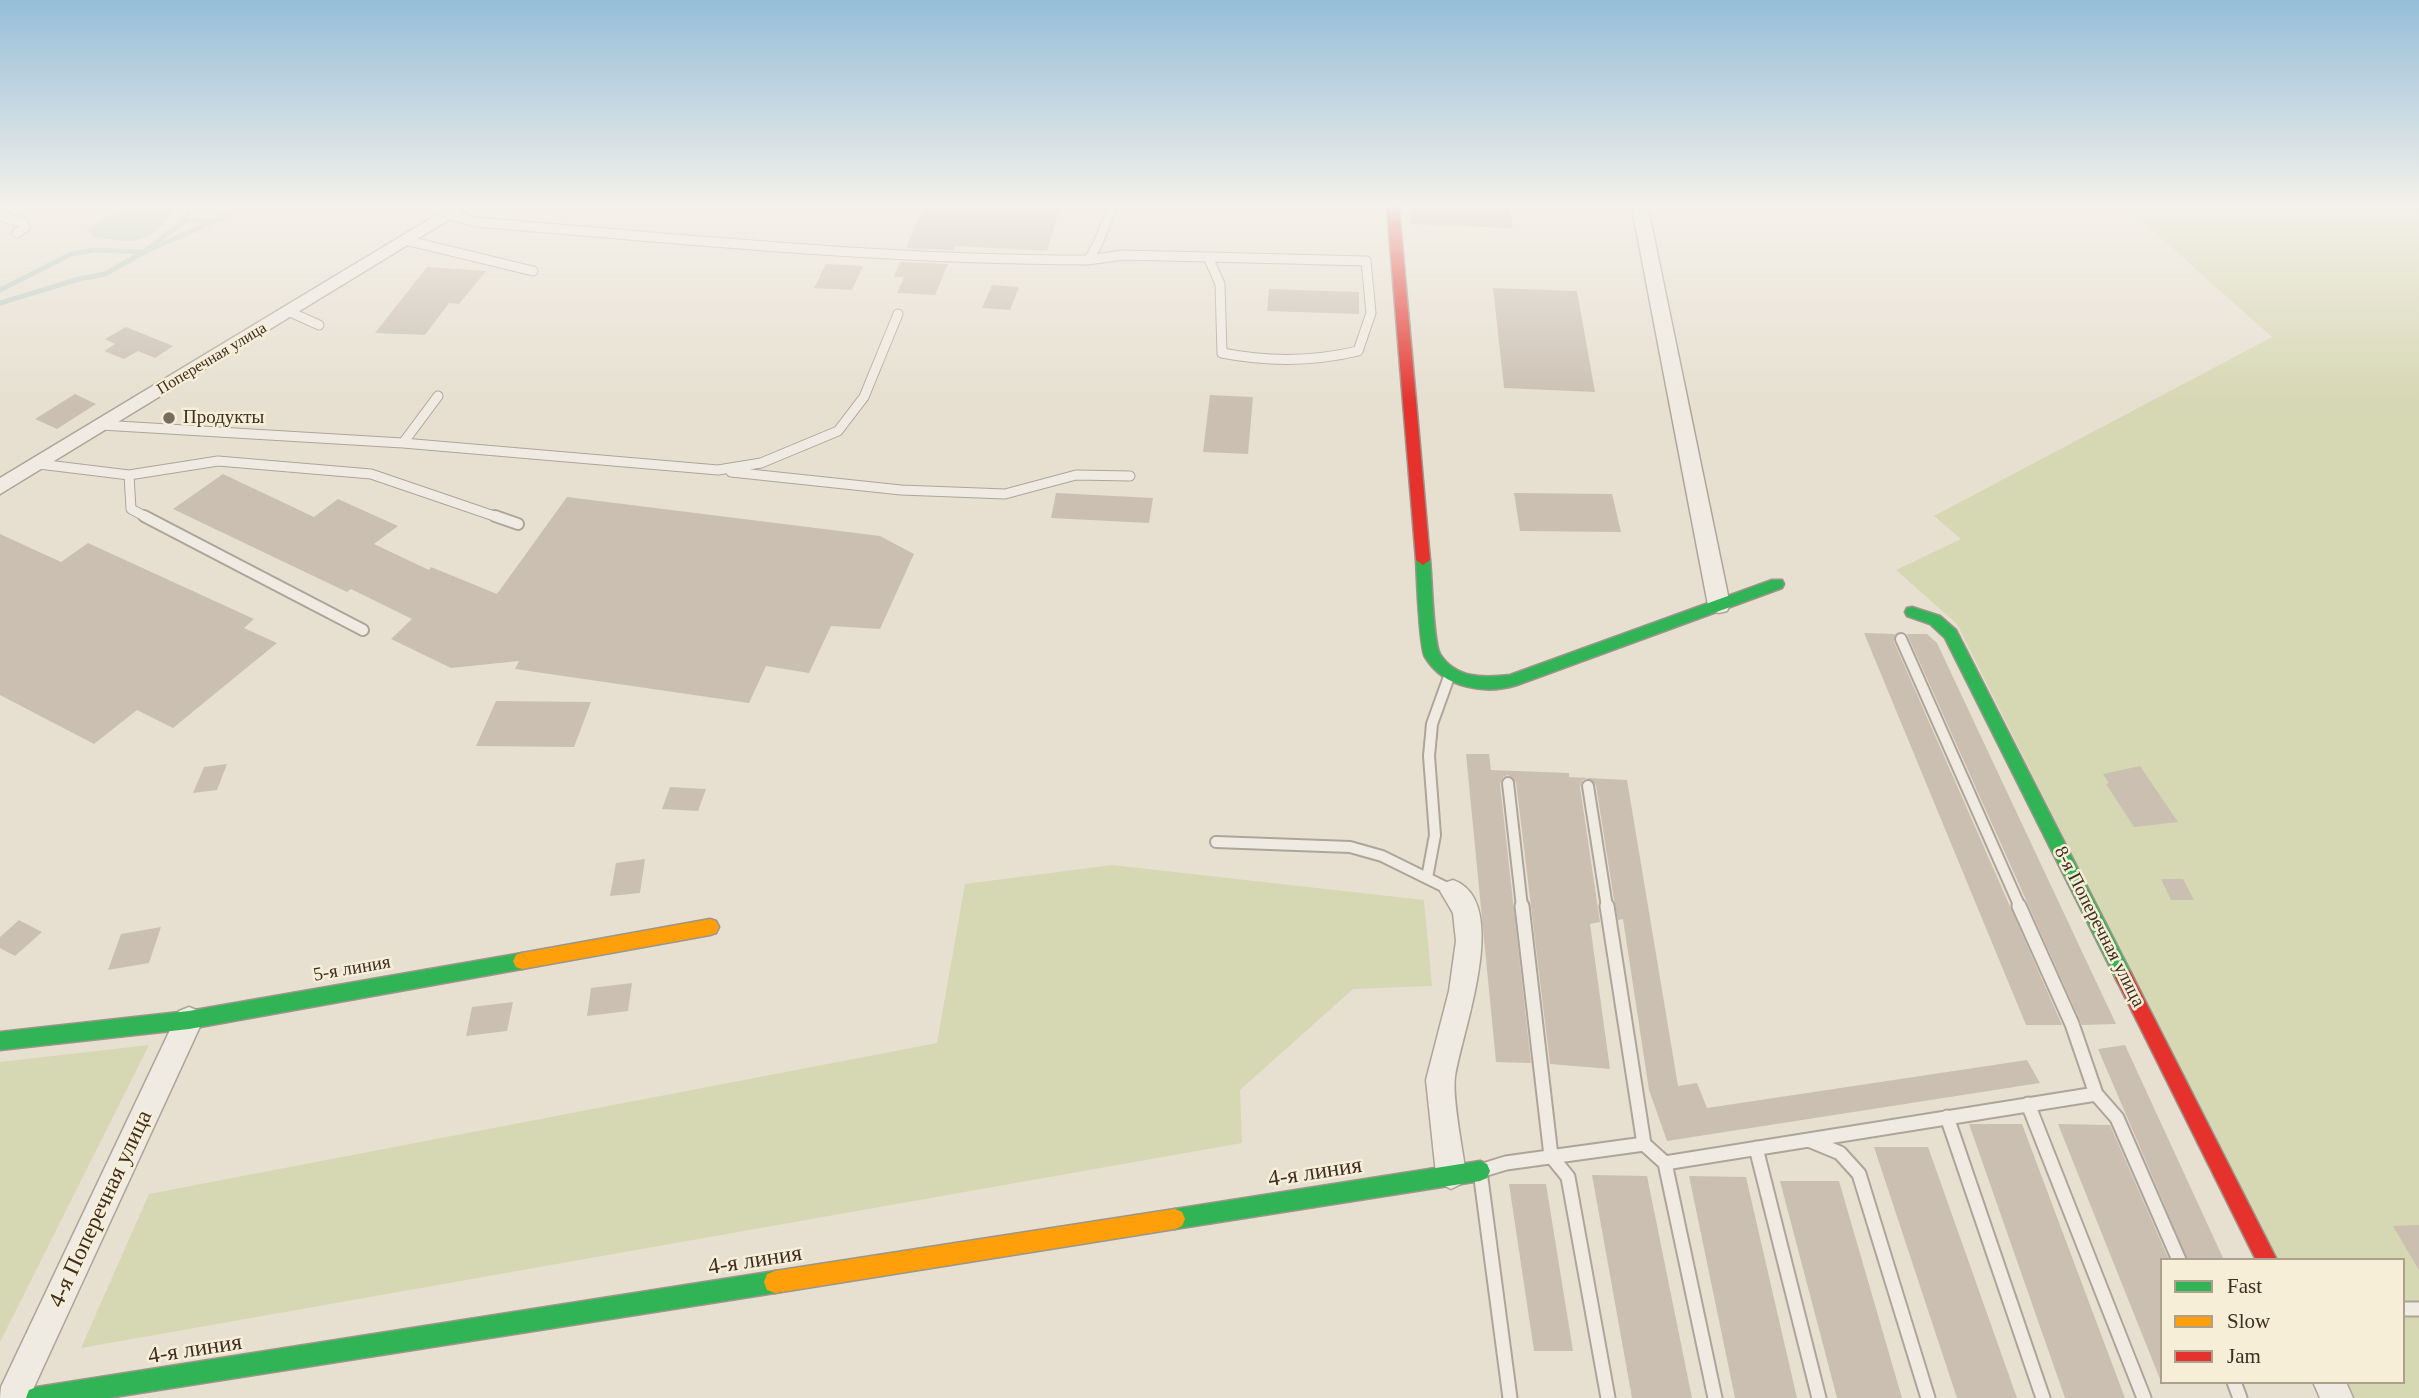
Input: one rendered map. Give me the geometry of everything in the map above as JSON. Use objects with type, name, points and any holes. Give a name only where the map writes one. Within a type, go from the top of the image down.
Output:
[{"type":"street","name":"Поперечная улица","points":[[0,487],[355,273]]},
{"type":"street","points":[[1399,273],[1431,653],[1443,670],[1464,682],[1488,685],[1511,681],[1777,584]]},
{"type":"street","points":[[1653,273],[1719,605]]},
{"type":"street","name":"8-я Поперечная улица","points":[[1912,612],[1935,620],[1951,634],[2266,1258]]},
{"type":"street","points":[[1451,1174],[1440,1080],[1462,991],[1469,942],[1466,910],[1453,891]]},
{"type":"street","name":"5-я линия","points":[[0,1041],[189,1020],[710,927]]},
{"type":"street","name":"4-я Поперечная улица","points":[[12,1398],[189,1020]]},
{"type":"street","name":"4-я линия","points":[[37,1398],[1480,1171]]},
{"type":"lane","points":[[1215,273],[1220,284],[1222,353],[1260,361],[1325,360],[1358,351],[1371,313],[1367,273]]},
{"type":"lane","points":[[290,312],[319,325]]},
{"type":"lane","points":[[718,471],[761,463],[838,431],[864,397],[898,314]]},
{"type":"lane","points":[[403,443],[438,396]]},
{"type":"lane","points":[[101,425],[403,443],[718,471],[901,491],[1005,495],[1076,475],[1130,475]]},
{"type":"lane","points":[[39,464],[130,475],[218,461],[371,474],[518,524]]},
{"type":"lane","points":[[130,475],[131,509],[363,630]]},
{"type":"lane","points":[[1902,639],[2072,1024],[2096,1094],[2117,1118],[2178,1258]]},
{"type":"lane","points":[[1427,878],[1436,835],[1429,756],[1432,724],[1450,674]]},
{"type":"lane","points":[[1508,783],[1551,1156],[1567,1177],[1608,1398]]},
{"type":"lane","points":[[1588,786],[1644,1144],[1665,1163],[1715,1398]]},
{"type":"lane","points":[[1216,842],[1350,847],[1382,856],[1453,891]]},
{"type":"lane","points":[[1665,1163],[2096,1094]]},
{"type":"lane","points":[[2028,1104],[2144,1398]]},
{"type":"lane","points":[[1947,1117],[2043,1398]]},
{"type":"lane","points":[[1808,1140],[1840,1153],[1859,1174],[1928,1398]]},
{"type":"lane","points":[[1510,1398],[1480,1171],[1506,1163],[1644,1144]]},
{"type":"lane","points":[[1756,1148],[1819,1398]]},
{"type":"green space","points":[[2200,273],[2419,273],[2419,1398],[2344,1398],[2337,1384],[2405,1384],[2405,1258],[2274,1258],[1957,624],[1896,570],[1961,539],[1934,516],[2272,337]]},
{"type":"green space","points":[[1112,865],[1424,900],[1432,986],[1353,989],[1240,1090],[1242,1143],[81,1348],[149,1194],[937,1043],[965,884]]},
{"type":"green space","points":[[149,1045],[0,1342],[0,1062]]},
{"type":"building","points":[[422,273],[484,273],[459,304],[449,303],[425,335],[375,333]]},
{"type":"building","points":[[821,273],[860,273],[852,290],[814,288]]},
{"type":"building","points":[[896,273],[944,273],[935,295],[897,293],[904,277],[894,277]]},
{"type":"building","points":[[992,285],[1019,287],[1010,310],[982,308]]},
{"type":"building","points":[[1493,288],[1577,291],[1595,392],[1504,388]]},
{"type":"building","points":[[1269,289],[1359,292],[1359,314],[1267,311]]},
{"type":"building","points":[[126,327],[173,346],[155,358],[138,351],[124,359],[104,351],[115,344],[105,339]]},
{"type":"building","points":[[75,394],[96,404],[57,429],[35,419]]},
{"type":"building","points":[[1210,395],[1253,397],[1248,454],[1203,452]]},
{"type":"building","points":[[223,474],[314,517],[338,499],[398,526],[374,544],[429,570],[431,567],[497,594],[567,497],[880,536],[914,554],[880,629],[831,626],[809,673],[766,666],[749,703],[515,669],[519,661],[451,668],[391,639],[412,619],[351,589],[347,592],[173,509]]},
{"type":"building","points":[[1056,493],[1153,498],[1149,523],[1051,518]]},
{"type":"building","points":[[1514,493],[1612,494],[1621,532],[1520,531]]},
{"type":"building","points":[[0,534],[61,562],[88,543],[254,619],[244,628],[277,643],[173,728],[137,710],[94,744],[0,695]]},
{"type":"building","points":[[1864,633],[1895,634],[1894,642],[2062,1025],[2026,1025]]},
{"type":"building","points":[[1907,634],[1927,634],[1937,643],[2116,1024],[2082,1025]]},
{"type":"building","points":[[496,701],[591,702],[574,747],[476,746]]},
{"type":"building","points":[[1466,754],[1489,754],[1491,770],[1569,773],[1569,777],[1627,780],[1678,1086],[1697,1083],[1707,1108],[2027,1060],[2040,1083],[1667,1141],[1649,1090],[1623,919],[1618,920],[1596,785],[1587,778],[1580,787],[1600,922],[1590,924],[1610,1069],[1550,1064],[1516,782],[1508,775],[1503,777],[1500,784],[1531,1063],[1496,1062]]},
{"type":"building","points":[[227,764],[217,790],[193,793],[204,767]]},
{"type":"building","points":[[2140,766],[2178,822],[2134,827],[2106,784],[2109,783],[2103,774]]},
{"type":"building","points":[[670,787],[706,789],[698,811],[662,809]]},
{"type":"building","points":[[645,859],[640,893],[610,896],[616,863]]},
{"type":"building","points":[[2161,879],[2183,879],[2194,900],[2171,900]]},
{"type":"building","points":[[19,920],[42,932],[15,956],[0,948],[0,937]]},
{"type":"building","points":[[161,927],[149,963],[108,970],[121,934]]},
{"type":"building","points":[[632,983],[628,1011],[587,1016],[591,988]]},
{"type":"building","points":[[513,1002],[507,1031],[466,1036],[472,1007]]},
{"type":"building","points":[[2125,1045],[2223,1258],[2187,1258],[2098,1049]]},
{"type":"building","points":[[1969,1124],[2022,1124],[2125,1398],[2065,1398]]},
{"type":"building","points":[[2058,1124],[2110,1125],[2168,1258],[2160,1258],[2160,1379]]},
{"type":"building","points":[[1874,1147],[1928,1147],[2017,1398],[1957,1398]]},
{"type":"building","points":[[1592,1175],[1647,1176],[1692,1398],[1632,1398]]},
{"type":"building","points":[[1689,1176],[1746,1177],[1797,1398],[1735,1398]]},
{"type":"building","points":[[1780,1181],[1839,1181],[1902,1398],[1837,1398]]},
{"type":"building","points":[[1509,1184],[1546,1184],[1573,1351],[1534,1351]]},
{"type":"building","points":[[2419,1225],[2419,1270],[2393,1226]]},
{"type":"waterway","points":[[0,290],[33,273]]},
{"type":"waterway","points":[[0,303],[106,273]]},
{"type":"traffic: fast","points":[[1423,560],[1431,654],[1448,672],[1466,681],[1487,684],[1511,681],[1777,584]]},
{"type":"traffic: fast","points":[[1912,612],[1935,620],[1951,634],[2124,977]]},
{"type":"traffic: fast","points":[[0,1041],[189,1020],[522,961]]},
{"type":"traffic: fast","points":[[1175,1219],[1480,1171]]},
{"type":"traffic: fast","points":[[37,1398],[775,1282]]},
{"type":"traffic: slow","points":[[522,961],[710,927]]},
{"type":"traffic: slow","points":[[775,1282],[1175,1219]]},
{"type":"traffic: jam","points":[[1399,273],[1423,560]]},
{"type":"traffic: jam","points":[[2124,977],[2266,1258]]},
{"type":"place","name":"Продукты","points":[[169,418]]}]
